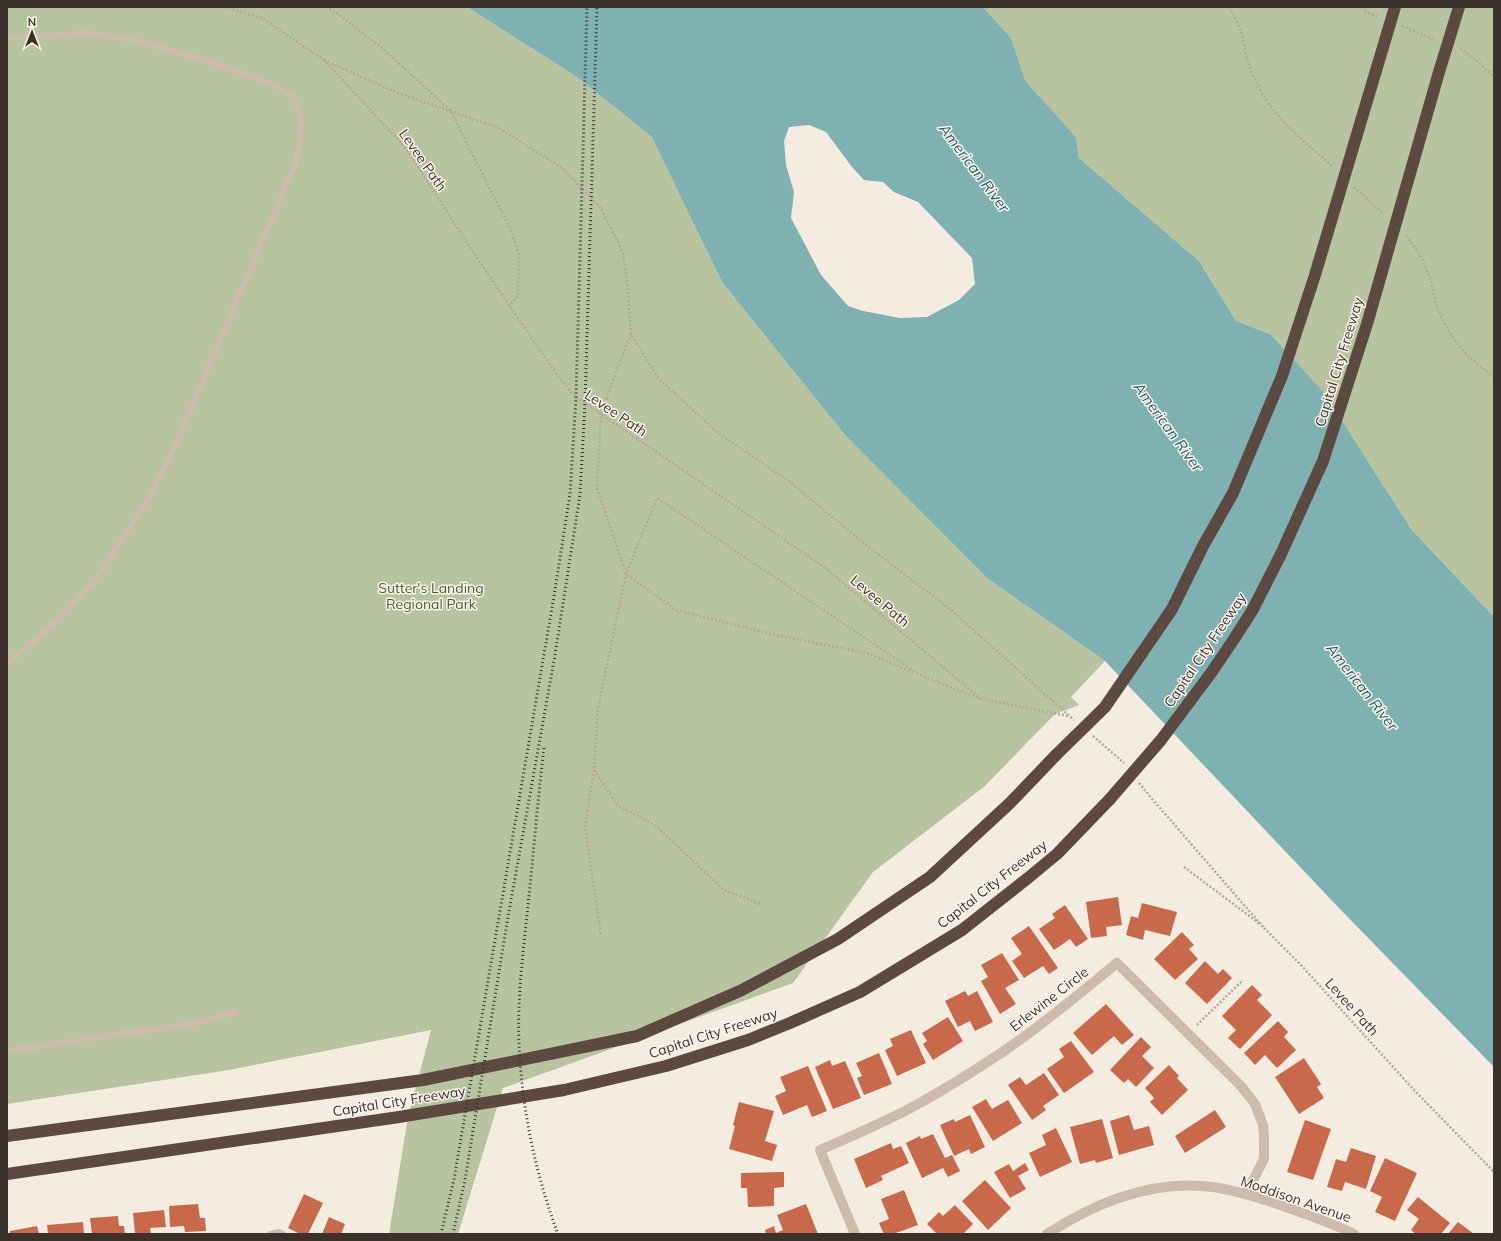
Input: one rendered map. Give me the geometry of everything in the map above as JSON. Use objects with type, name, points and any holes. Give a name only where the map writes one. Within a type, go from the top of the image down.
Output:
[{"type":"highway","name":"Capital City Freeway","points":[[7,1136],[423,1080],[637,1036],[742,990],[838,939],[930,877],[1010,803],[1105,707],[1172,609],[1203,546],[1233,493],[1282,376],[1317,267],[1395,7]]},
{"type":"highway","name":"Capital City Freeway","points":[[7,1174],[391,1118],[564,1090],[666,1066],[748,1040],[860,992],[962,930],[1028,878],[1057,854],[1110,799],[1161,740],[1211,673],[1236,636],[1252,611],[1281,554],[1323,461],[1367,324],[1459,7]]},
{"type":"street","name":"Erlewine Circle","points":[[855,1234],[820,1150],[904,1112],[955,1083],[1005,1050],[1052,1016],[1117,963],[1248,1095],[1259,1114],[1264,1137],[1264,1159],[1246,1194]]},
{"type":"street","name":"Moddison Avenue","points":[[1047,1234],[1068,1220],[1092,1208],[1120,1197],[1144,1190],[1183,1186],[1213,1187],[1246,1194],[1332,1224],[1354,1234]]},
{"type":"lane","points":[[7,38],[88,33],[141,42],[211,62],[272,84],[292,96],[301,116],[302,135],[295,165],[186,423],[154,490],[99,575],[60,618],[7,664]]},
{"type":"lane","points":[[7,1051],[198,1024],[235,1012]]},
{"type":"lane","points":[[270,1234],[279,1232],[283,1234]]},
{"type":"path","name":"Levee Path","points":[[225,7],[262,18],[324,60],[398,93],[499,128],[562,168],[600,207],[623,252],[631,334],[659,379],[717,432],[790,482],[871,549],[950,609],[1074,721]]},
{"type":"path","name":"Levee Path","points":[[326,7],[337,13],[384,49],[450,110]]},
{"type":"path","points":[[1229,7],[1240,29],[1250,69],[1261,92],[1275,114],[1334,168]]},
{"type":"path","points":[[1363,7],[1366,12],[1381,18]]},
{"type":"path","points":[[1395,23],[1438,41]]},
{"type":"path","points":[[1453,46],[1474,58],[1486,68],[1494,78]]},
{"type":"path","name":"Levee Path","points":[[324,60],[405,147],[560,380],[576,398],[824,567],[981,699]]},
{"type":"path","points":[[450,110],[511,230],[519,255],[518,296],[510,306]]},
{"type":"path","points":[[1351,184],[1384,214]]},
{"type":"path","points":[[1403,232],[1417,250],[1425,264],[1442,320],[1466,354],[1485,371],[1494,376]]},
{"type":"path","points":[[631,334],[614,374],[601,414],[597,488],[626,574],[676,610],[775,635],[867,653],[981,699],[1069,716]]},
{"type":"path","points":[[601,934],[585,827],[594,769],[598,708],[626,574],[657,498],[920,675]]},
{"type":"path","points":[[1092,736],[1125,765]]},
{"type":"path","points":[[594,769],[616,805],[655,825],[724,890],[760,904]]},
{"type":"path","points":[[1134,777],[1264,928]]},
{"type":"path","name":"Levee Path","points":[[1184,867],[1264,928],[1300,964],[1413,1089],[1494,1172]]},
{"type":"path","points":[[1188,1034],[1243,980]]},
{"type":"green space","name":"Sutter's Landing Regional Park","points":[[7,7],[467,7],[577,77],[652,137],[677,188],[680,191],[680,194],[722,282],[845,435],[987,578],[1105,661],[1071,697],[1079,705],[1055,714],[985,786],[873,872],[793,983],[503,1088],[458,1234],[389,1234],[408,1117],[431,1030],[229,1070],[7,1104]]},
{"type":"green space","points":[[983,7],[1494,7],[1494,617],[1412,530],[1370,465],[1270,334],[1236,321],[1199,261],[1079,158],[1076,137],[1024,81],[1011,38]]},
{"type":"water","name":"American River","points":[[467,7],[983,7],[1011,38],[1025,81],[1076,137],[1079,158],[1199,261],[1236,321],[1270,334],[1325,394],[1412,530],[1494,617],[1494,1067],[1339,908],[1105,661],[987,578],[845,435],[722,282],[652,137],[577,77]],"holes":[[[809,125],[826,132],[852,167],[864,180],[883,182],[894,192],[918,202],[972,258],[975,284],[959,300],[927,317],[900,318],[863,311],[848,306],[821,275],[791,218],[794,192],[786,165],[784,141],[789,127]]]},
{"type":"building","points":[[1118,897],[1122,925],[1106,927],[1107,936],[1091,938],[1086,902]]},
{"type":"building","points":[[1142,903],[1177,912],[1170,936],[1145,930],[1143,940],[1126,935],[1131,916],[1138,918]]},
{"type":"building","points":[[1065,905],[1088,939],[1076,947],[1070,939],[1054,950],[1039,929],[1055,918],[1052,914]]},
{"type":"building","points":[[1029,926],[1058,968],[1049,974],[1043,966],[1024,978],[1012,961],[1022,954],[1011,938]]},
{"type":"building","points":[[1182,932],[1194,945],[1189,949],[1198,959],[1175,980],[1154,959]]},
{"type":"building","points":[[1002,953],[1019,980],[1005,988],[1016,1004],[1000,1014],[981,981],[988,977],[981,965]]},
{"type":"building","points":[[1205,961],[1218,974],[1223,969],[1232,978],[1207,1004],[1185,983]]},
{"type":"building","points":[[1252,985],[1262,995],[1257,1000],[1272,1015],[1240,1049],[1228,1038],[1236,1030],[1222,1016]]},
{"type":"building","points":[[965,991],[968,996],[977,991],[993,1022],[975,1031],[970,1021],[958,1027],[945,1001]]},
{"type":"building","points":[[1106,1004],[1134,1035],[1122,1045],[1114,1036],[1092,1055],[1073,1033]]},
{"type":"building","points":[[948,1017],[963,1041],[933,1060],[923,1044],[927,1041],[922,1033]]},
{"type":"building","points":[[1278,1021],[1288,1032],[1284,1037],[1296,1050],[1277,1068],[1265,1055],[1255,1065],[1244,1053]]},
{"type":"building","points":[[911,1030],[926,1063],[897,1076],[885,1050],[893,1046],[890,1039]]},
{"type":"building","points":[[1141,1037],[1151,1047],[1142,1056],[1154,1068],[1136,1087],[1128,1079],[1124,1083],[1110,1070]]},
{"type":"building","points":[[1071,1041],[1094,1072],[1064,1093],[1047,1069],[1064,1057],[1059,1049]]},
{"type":"building","points":[[879,1053],[892,1084],[864,1095],[857,1078],[862,1076],[856,1063]]},
{"type":"building","points":[[1304,1058],[1321,1084],[1317,1087],[1324,1098],[1299,1114],[1275,1077]]},
{"type":"building","points":[[830,1060],[832,1066],[845,1061],[861,1098],[833,1109],[815,1067]]},
{"type":"building","points":[[1169,1065],[1179,1076],[1177,1078],[1188,1090],[1162,1115],[1150,1102],[1154,1098],[1145,1088]]},
{"type":"building","points":[[808,1066],[827,1111],[812,1117],[807,1105],[783,1115],[775,1096],[786,1091],[780,1077]]},
{"type":"building","points":[[1044,1073],[1059,1095],[1043,1106],[1046,1110],[1032,1120],[1008,1085],[1020,1077],[1026,1085]]},
{"type":"building","points":[[986,1099],[992,1109],[1008,1100],[1022,1123],[993,1141],[972,1107]]},
{"type":"building","points":[[739,1102],[774,1111],[765,1141],[777,1145],[772,1161],[729,1149]]},
{"type":"building","points":[[1215,1110],[1226,1127],[1185,1153],[1175,1136]]},
{"type":"building","points":[[970,1115],[985,1147],[971,1154],[969,1149],[954,1156],[940,1125],[954,1119],[955,1122]]},
{"type":"building","points":[[1129,1115],[1134,1130],[1149,1126],[1154,1145],[1119,1155],[1110,1121]]},
{"type":"building","points":[[1102,1119],[1113,1158],[1096,1163],[1095,1160],[1080,1164],[1070,1127]]},
{"type":"building","points":[[1305,1120],[1331,1129],[1313,1180],[1287,1172]]},
{"type":"building","points":[[1056,1128],[1072,1162],[1040,1177],[1029,1153],[1046,1145],[1042,1135]]},
{"type":"building","points":[[933,1134],[945,1158],[952,1155],[960,1171],[948,1177],[943,1168],[922,1178],[906,1143],[920,1136],[921,1139]]},
{"type":"building","points":[[891,1143],[893,1149],[901,1146],[909,1163],[881,1176],[883,1180],[866,1188],[854,1159]]},
{"type":"building","points":[[1351,1148],[1376,1156],[1366,1189],[1345,1182],[1342,1191],[1327,1187],[1336,1159],[1346,1162]]},
{"type":"building","points":[[1385,1158],[1417,1173],[1395,1221],[1375,1212],[1382,1197],[1370,1191]]},
{"type":"building","points":[[1025,1163],[1029,1170],[1018,1176],[1026,1189],[1010,1198],[994,1172],[1009,1164],[1013,1171]]},
{"type":"building","points":[[784,1172],[784,1187],[774,1188],[774,1206],[748,1207],[747,1188],[741,1188],[741,1173]]},
{"type":"building","points":[[985,1180],[1011,1208],[988,1230],[962,1201]]},
{"type":"building","points":[[904,1190],[918,1225],[893,1234],[884,1234],[879,1223],[889,1219],[881,1199]]},
{"type":"building","points":[[304,1194],[323,1203],[308,1234],[300,1234],[288,1228]]},
{"type":"building","points":[[1418,1197],[1450,1223],[1441,1234],[1416,1234],[1411,1230],[1419,1219],[1407,1210]]},
{"type":"building","points":[[198,1204],[200,1218],[205,1218],[206,1231],[185,1232],[184,1226],[170,1227],[169,1206]]},
{"type":"building","points":[[806,1204],[818,1234],[766,1234],[765,1230],[774,1226],[776,1233],[783,1230],[777,1215]]},
{"type":"building","points":[[955,1205],[973,1224],[963,1234],[937,1234],[927,1224],[939,1212],[943,1216]]},
{"type":"building","points":[[164,1210],[166,1227],[150,1228],[151,1234],[135,1234],[133,1213]]},
{"type":"building","points":[[118,1216],[119,1226],[124,1226],[125,1234],[92,1234],[90,1218]]},
{"type":"building","points":[[329,1217],[345,1224],[341,1234],[322,1234]]},
{"type":"building","points":[[83,1222],[84,1234],[48,1234],[47,1225]]},
{"type":"building","points":[[1458,1222],[1474,1234],[1448,1234]]},
{"type":"building","points":[[37,1226],[39,1234],[10,1234],[10,1231]]},
{"type":"railway","points":[[441,1234],[454,1179],[554,596],[570,494],[576,398],[587,7]]},
{"type":"railway","points":[[453,1234],[465,1180],[507,923],[555,655],[580,495],[585,403],[597,7]]},
{"type":"railway","points":[[544,748],[521,970],[519,1044],[523,1093],[531,1140],[536,1164],[558,1234]]}]
